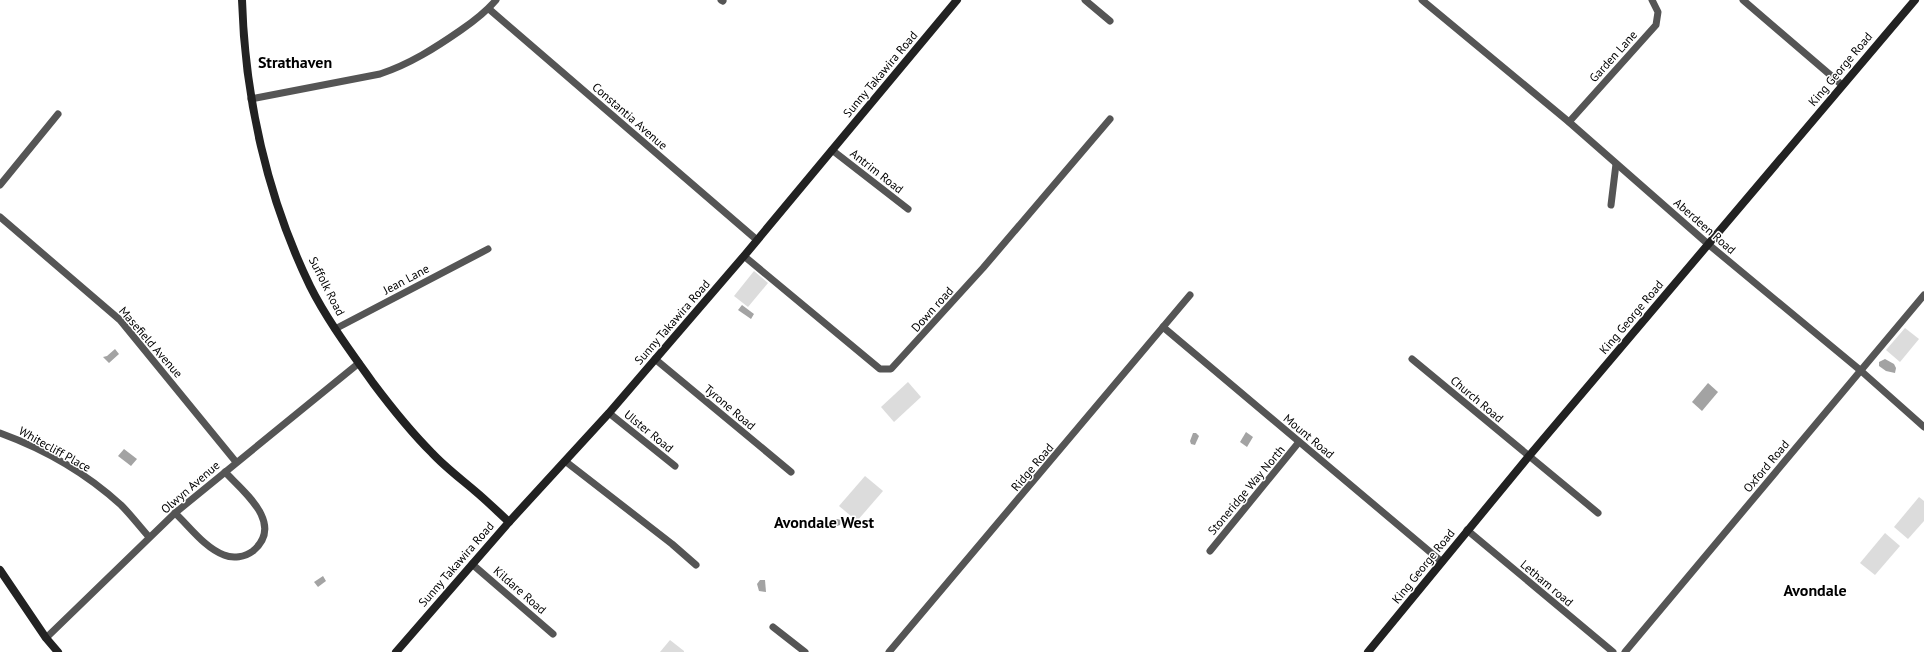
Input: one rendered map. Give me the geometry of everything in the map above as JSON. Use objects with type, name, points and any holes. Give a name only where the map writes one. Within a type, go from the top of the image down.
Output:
[{"type":"main road","name":"Suffolk Road","points":[[242,0],[245,51],[251,99],[278,208],[310,286],[335,329],[390,405],[432,454],[509,522]]},
{"type":"main road","name":"Sunny Takawira Road","points":[[396,652],[509,522],[609,413],[744,256],[957,0]]},
{"type":"main road","name":"King George Road","points":[[1368,652],[1529,456],[1915,0]]},
{"type":"main road","points":[[0,570],[46,638],[58,652]]},
{"type":"street","points":[[251,99],[380,74],[397,68],[432,51],[489,9],[496,0]]},
{"type":"street","points":[[1085,0],[1110,21]]},
{"type":"street","name":"Aberdeen Road","points":[[1422,0],[1570,122],[1708,244],[1860,370],[1924,427]]},
{"type":"street","name":"Garden Lane","points":[[1570,122],[1656,25],[1658,12],[1652,0]]},
{"type":"street","points":[[1743,0],[1842,85]]},
{"type":"street","name":"Constantia Avenue","points":[[489,9],[757,240]]},
{"type":"street","points":[[0,185],[58,114]]},
{"type":"street","name":"Down road","points":[[744,256],[880,369],[891,369],[983,268],[1110,119]]},
{"type":"street","name":"Antrim Road","points":[[832,150],[908,209]]},
{"type":"street","points":[[1612,205],[1616,164]]},
{"type":"street","name":"Masefield Avenue","points":[[0,217],[120,320],[236,462]]},
{"type":"street","name":"Jean Lane","points":[[335,329],[488,249]]},
{"type":"street","name":"Ridge Road","points":[[889,652],[1190,295]]},
{"type":"street","name":"Oxford Road","points":[[1625,652],[1924,295]]},
{"type":"street","name":"Mount Road","points":[[1163,327],[1442,562]]},
{"type":"street","name":"Tyrone Road","points":[[655,359],[791,472]]},
{"type":"street","name":"Church Road","points":[[1412,359],[1598,513]]},
{"type":"street","name":"Olwyn Avenue","points":[[46,638],[149,537],[175,514],[236,462],[359,363]]},
{"type":"street","name":"Ulster Road","points":[[609,413],[675,466]]},
{"type":"street","name":"Whitecliff Place","points":[[0,433],[18,439],[77,470],[122,506],[149,537]]},
{"type":"street","name":"Stoneridge Way North","points":[[1210,551],[1300,442]]},
{"type":"street","points":[[565,461],[672,544],[696,565]]},
{"type":"street","points":[[175,514],[211,548],[224,556],[235,558],[244,556],[254,550],[265,534],[266,530],[262,515],[250,498],[225,472]]},
{"type":"street","name":"Letham road","points":[[1467,530],[1613,652]]},
{"type":"street","name":"Kildare Road","points":[[472,564],[553,634]]},
{"type":"street","points":[[773,627],[805,652]]},
{"type":"shaded area","points":[[754,271],[768,283],[748,307],[734,296]]},
{"type":"shaded area","points":[[742,305],[754,314],[751,319],[738,310]]},
{"type":"shaded area","points":[[1905,328],[1919,339],[1900,362],[1886,350]]},
{"type":"shaded area","points":[[115,349],[119,354],[109,363],[103,357],[107,356]]},
{"type":"shaded area","points":[[1885,359],[1894,364],[1896,368],[1895,373],[1886,371],[1879,366],[1879,362]]},
{"type":"shaded area","points":[[908,382],[921,397],[894,422],[881,407]]},
{"type":"shaded area","points":[[1708,383],[1718,392],[1702,411],[1692,402]]},
{"type":"shaded area","points":[[1246,432],[1253,437],[1247,447],[1240,442]]},
{"type":"shaded area","points":[[1193,433],[1196,433],[1199,436],[1195,445],[1191,444],[1190,441]]},
{"type":"shaded area","points":[[124,449],[137,459],[131,466],[118,456]]},
{"type":"shaded area","points":[[865,476],[883,491],[857,521],[839,506]]},
{"type":"shaded area","points":[[1919,497],[1924,501],[1924,521],[1908,539],[1894,527]]},
{"type":"shaded area","points":[[837,519],[841,520],[840,525],[834,527],[831,526],[830,523]]},
{"type":"shaded area","points":[[1885,533],[1900,546],[1875,575],[1860,563]]},
{"type":"shaded area","points":[[323,576],[326,581],[318,587],[314,582]]},
{"type":"shaded area","points":[[760,580],[765,580],[766,592],[759,591],[757,584]]},
{"type":"shaded area","points":[[670,640],[684,651],[684,652],[660,652]]},
{"type":"district","name":"Strathaven","points":[[295,62]]},
{"type":"district","name":"Avondale West","points":[[824,522]]},
{"type":"district","name":"Avondale","points":[[1815,590]]}]
